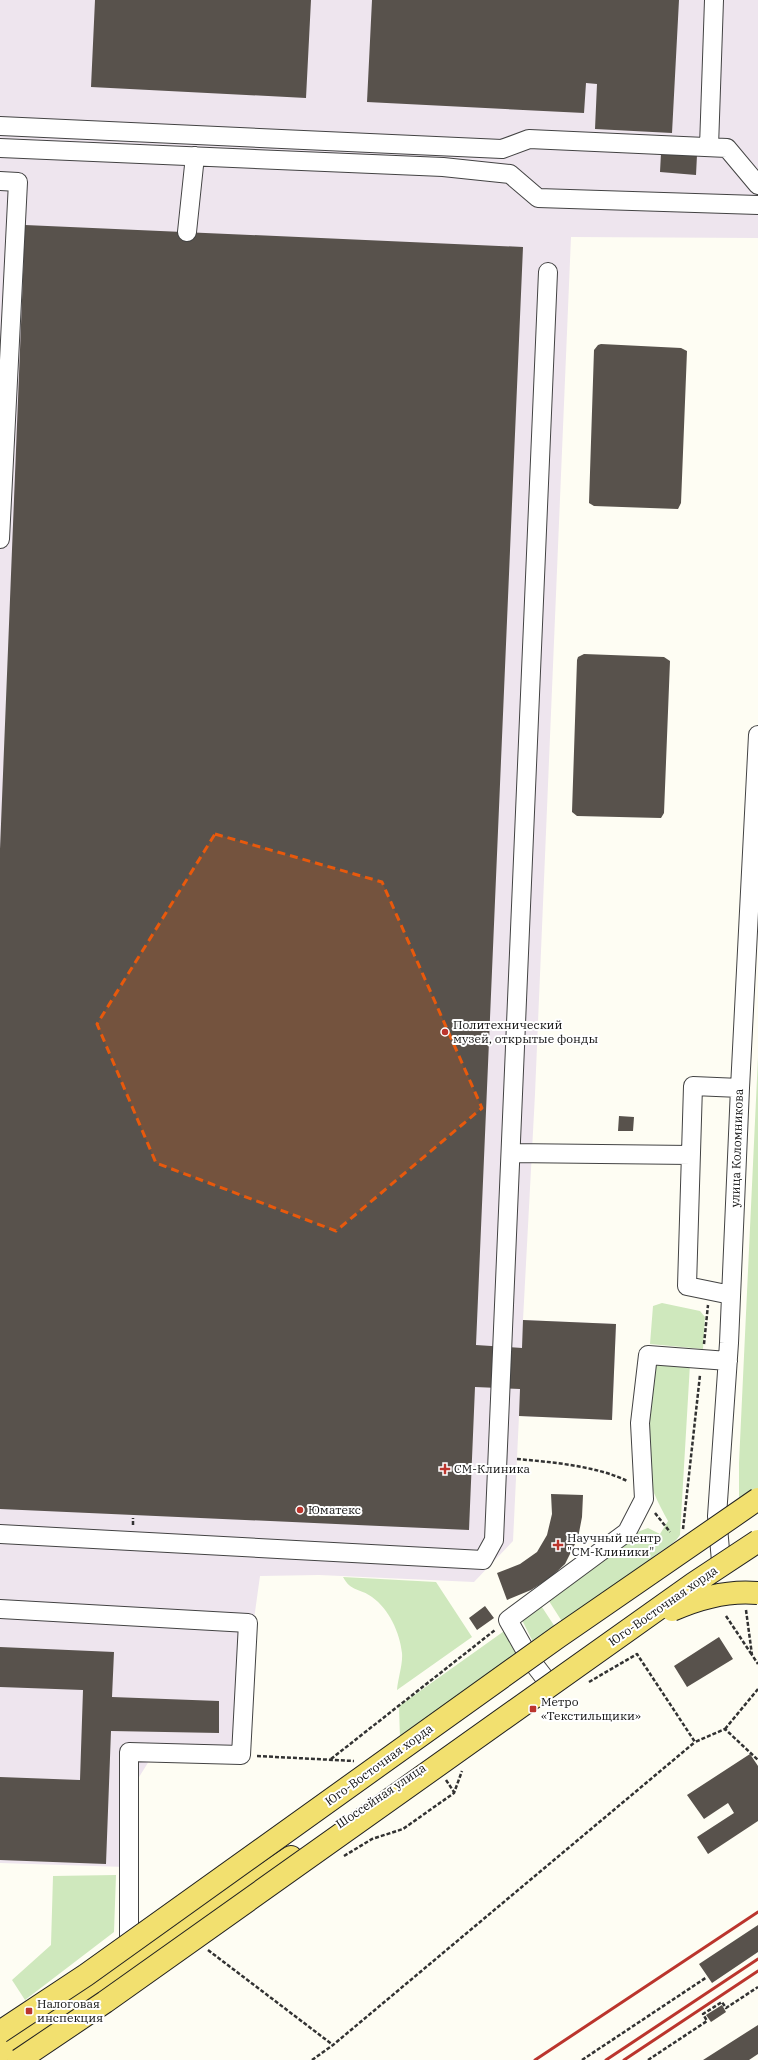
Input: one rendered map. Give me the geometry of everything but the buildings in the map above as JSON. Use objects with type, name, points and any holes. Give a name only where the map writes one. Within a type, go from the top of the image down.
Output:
[{"type":"main road","name":"Юго-Восточная хорда","points":[[0,2032],[86,1975],[545,1647],[758,1499]]},
{"type":"main road","name":"Шоссейная улица","points":[[0,2052],[129,1967],[425,1767],[758,1536]]},
{"type":"main road","name":"Юго-Восточная хорда","points":[[19,2060],[105,2002],[630,1629],[758,1541]]},
{"type":"main road","points":[[630,1629],[693,1601],[744,1592],[752,1598]]},
{"type":"street","points":[[709,147],[714,0]]},
{"type":"street","points":[[0,126],[502,148],[529,139],[727,148],[758,185]]},
{"type":"street","points":[[0,148],[443,167],[510,174],[538,198],[758,205]]},
{"type":"street","points":[[187,232],[195,156]]},
{"type":"street","points":[[0,181],[18,182],[0,538]]},
{"type":"street","points":[[0,1534],[484,1560],[494,1540],[548,272]]},
{"type":"street","name":"улица Коломникова","points":[[721,1561],[717,1516],[728,1362],[758,735]]},
{"type":"street","points":[[731,1295],[687,1286],[693,1086],[740,1088]]},
{"type":"street","points":[[511,1153],[691,1155]]},
{"type":"street","points":[[547,1681],[530,1659],[508,1620],[627,1532],[644,1499],[640,1423],[648,1355],[728,1362]]},
{"type":"street","points":[[0,1609],[248,1623],[240,1755],[129,1752],[129,1967]]},
{"type":"path","points":[[682,1536],[710,1291]]},
{"type":"path","points":[[517,1459],[563,1463],[615,1475],[630,1482],[670,1532]]},
{"type":"path","points":[[752,1598],[752,1655]]},
{"type":"path","points":[[726,1616],[758,1664]]},
{"type":"path","points":[[331,1760],[508,1620]]},
{"type":"path","points":[[582,1686],[637,1654],[695,1742]]},
{"type":"path","points":[[312,2060],[333,2045],[695,1742],[725,1729],[758,1689]]},
{"type":"path","points":[[725,1729],[758,1760]]},
{"type":"path","points":[[339,1860],[372,1838],[403,1829],[448,1797],[454,1792],[461,1771],[468,1766]]},
{"type":"path","points":[[206,1949],[333,2045]]},
{"type":"path","points":[[582,2060],[708,1977]]},
{"type":"path","points":[[648,2060],[707,2020],[703,2014],[722,2002],[726,2008],[758,1987]]},
{"type":"highlighted area","points":[[215,834],[382,882],[482,1108],[336,1231],[156,1163],[97,1024]]},
{"type":"shaded area","points":[[0,0],[758,0],[758,238],[571,237],[535,1094],[523,1320],[616,1324],[612,1420],[519,1416],[513,1541],[474,1582],[319,1575],[260,1576],[250,1648],[242,1760],[154,1753],[136,1782],[125,1867],[0,1863]]},
{"type":"green space","points":[[758,1057],[758,1495],[739,1503],[739,1463]]},
{"type":"green space","points":[[662,1303],[700,1311],[705,1317],[703,1349],[650,1344],[653,1306]]},
{"type":"green space","points":[[663,1362],[690,1364],[680,1535],[673,1543],[655,1556],[648,1564],[563,1623],[547,1598],[640,1531],[648,1528],[660,1534],[668,1521],[651,1486],[646,1462],[652,1373],[657,1365]]},
{"type":"green space","points":[[343,1577],[436,1582],[472,1637],[397,1690],[402,1662],[402,1653],[399,1638],[393,1622],[378,1602],[368,1594],[353,1588]]},
{"type":"green space","points":[[540,1604],[557,1630],[535,1646],[520,1616]]},
{"type":"green space","points":[[507,1629],[521,1656],[400,1738],[399,1706]]},
{"type":"green space","points":[[116,1875],[114,1932],[25,2000],[12,1980],[51,1945],[53,1876]]},
{"type":"railway","points":[[535,2060],[758,1912]]},
{"type":"railway","points":[[606,2060],[758,1959]]},
{"type":"railway","points":[[624,2060],[758,1971]]},
{"type":"place","name":"Политехнический музей, открытые фонды","points":[[445,1032]]},
{"type":"place","name":"СМ-Клиника","points":[[445,1469]]},
{"type":"place","name":"Юматекс","points":[[300,1510]]},
{"type":"place","name":"Научный центр \"СМ-Клиники\"","points":[[558,1545]]},
{"type":"place","name":"Метро «Текстильщики»","points":[[533,1709]]},
{"type":"place","name":"Налоговая инспекция","points":[[29,2011]]}]
